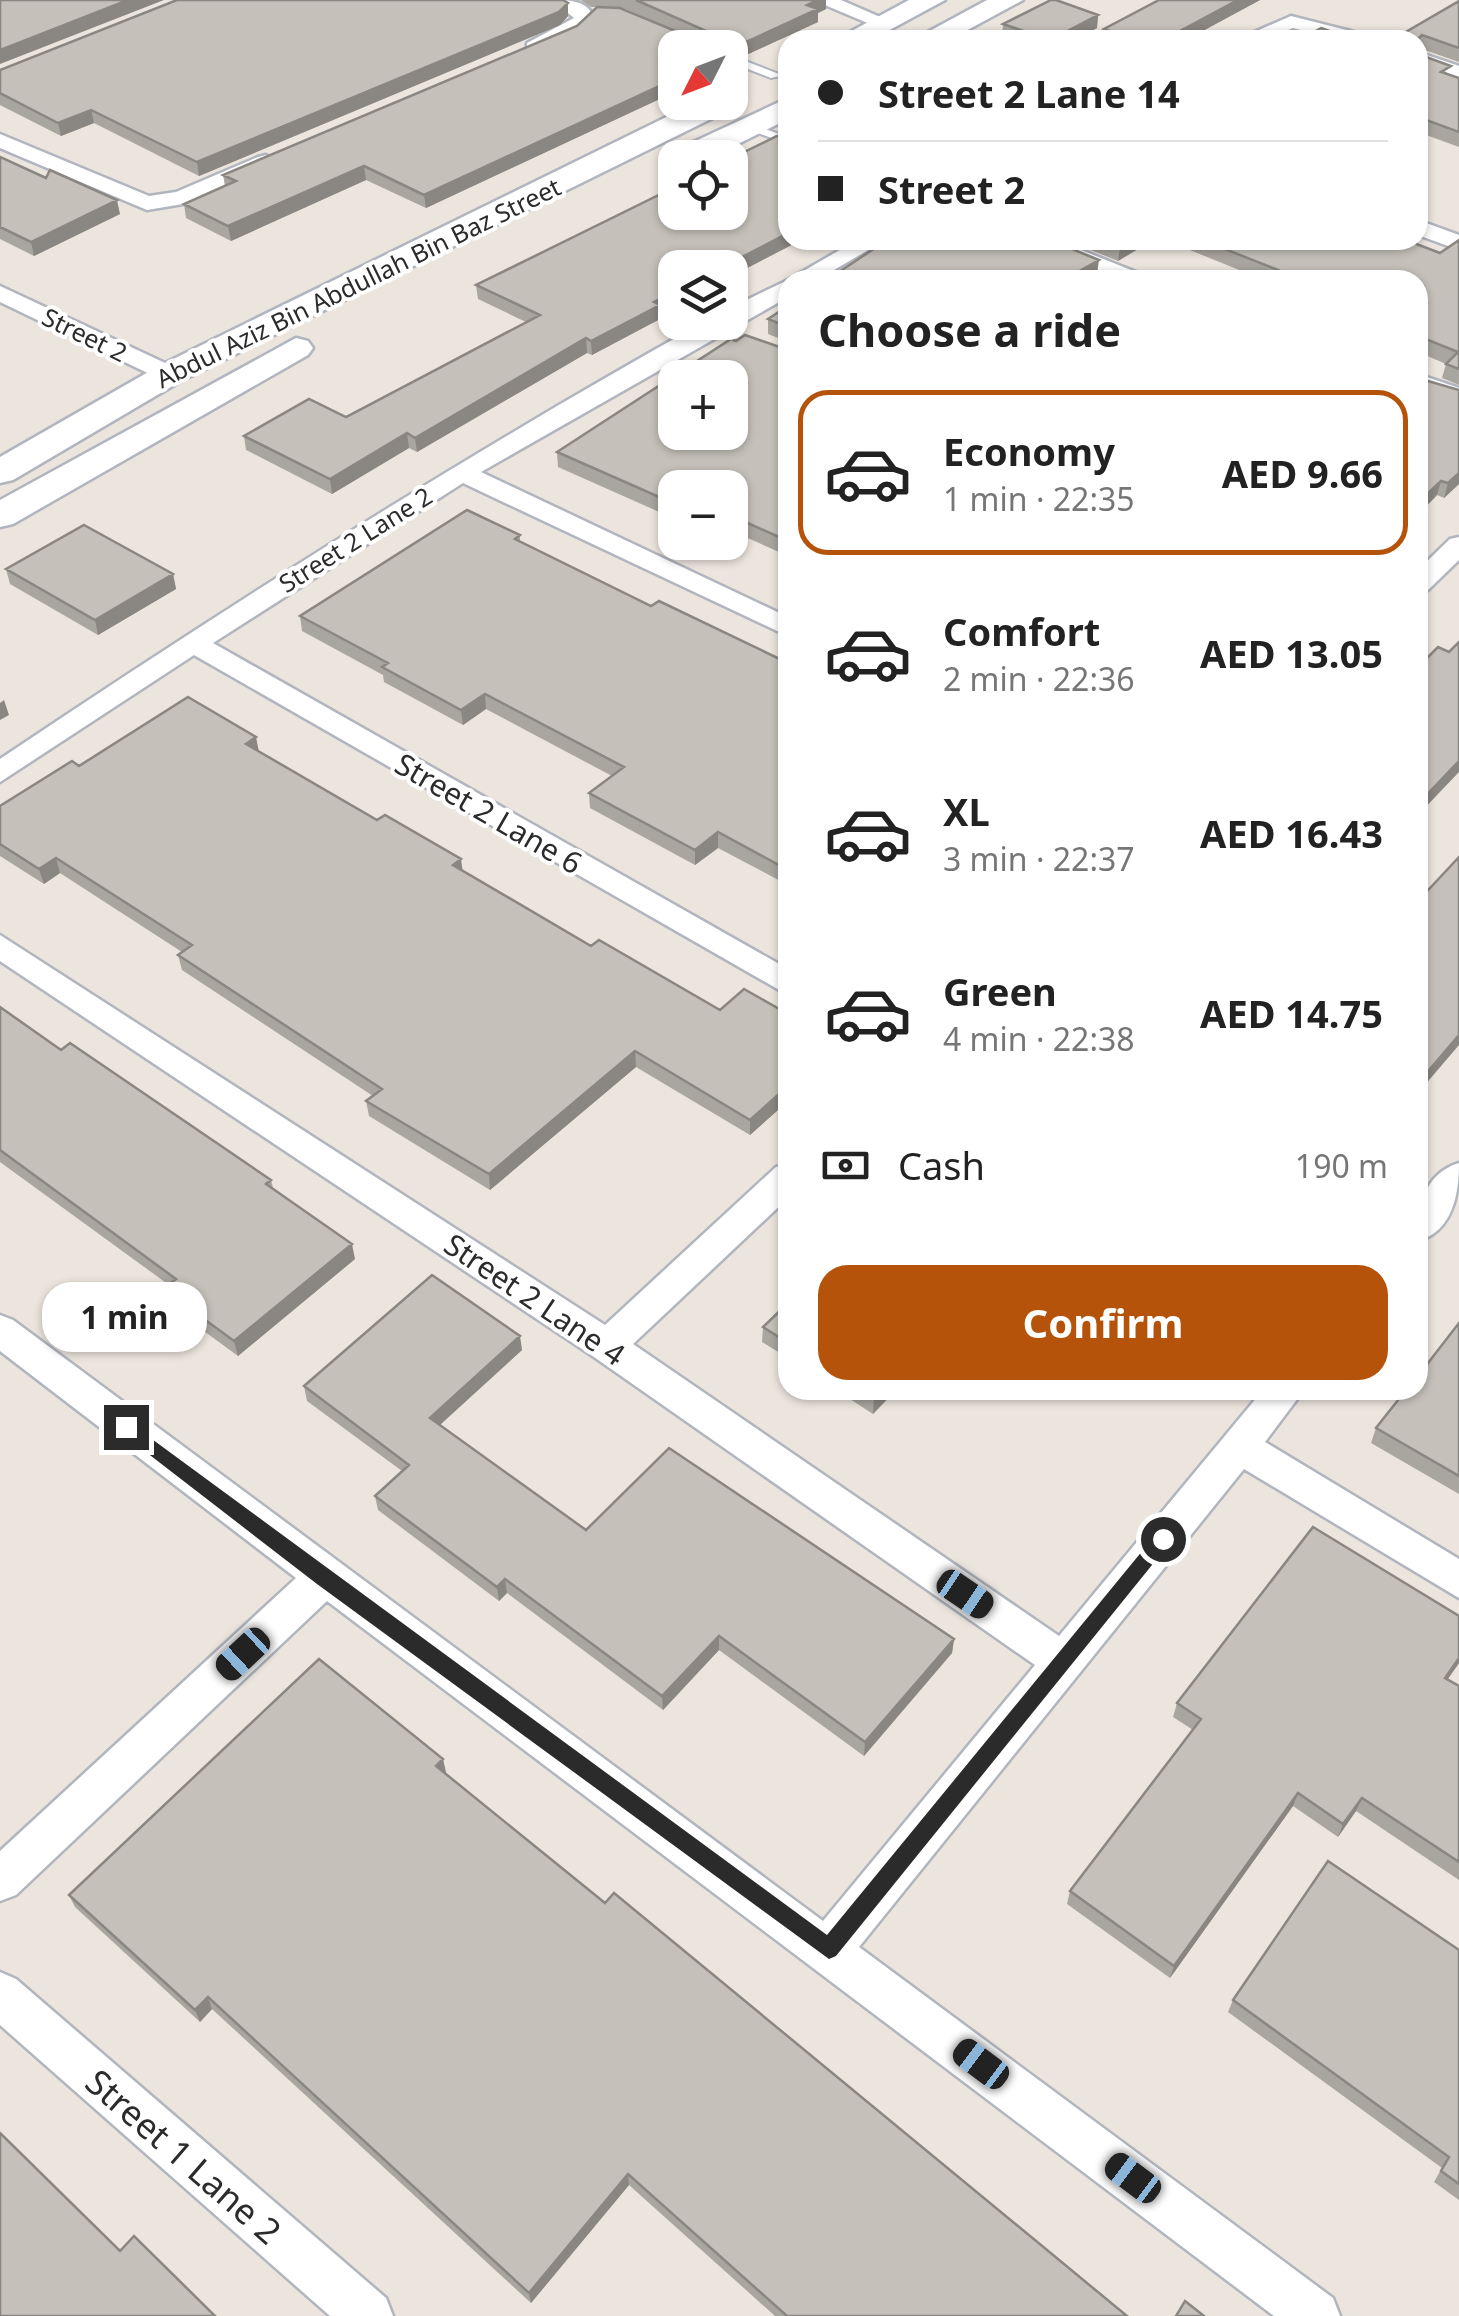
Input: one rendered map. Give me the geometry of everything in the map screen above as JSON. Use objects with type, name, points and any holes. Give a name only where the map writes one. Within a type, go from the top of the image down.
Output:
[{"type":"street","points":[[514,56],[568,32],[593,14],[562,0]]},
{"type":"street","points":[[823,0],[884,22]]},
{"type":"street","points":[[868,30],[931,0]]},
{"type":"street","points":[[948,30],[1010,0]]},
{"type":"street","points":[[1271,30],[1291,22],[1323,30]]},
{"type":"street","points":[[1428,61],[1459,72]]},
{"type":"street","points":[[748,89],[778,74]]},
{"type":"street","points":[[720,140],[778,112]]},
{"type":"street","name":"Abdul Aziz Bin Abdullah Bin Baz Street","points":[[0,472],[169,374],[685,120]]},
{"type":"street","points":[[0,140],[124,195],[162,203],[294,150]]},
{"type":"street","name":"Abdul Aziz Bin Abdullah Bin Baz Street","points":[[4,502],[286,353],[658,170]]},
{"type":"street","points":[[1428,231],[1459,243]]},
{"type":"street","points":[[818,270],[856,250]]},
{"type":"street","points":[[1062,250],[1117,270]]},
{"type":"street","name":"Street 2 Lane 2","points":[[748,309],[778,292]]},
{"type":"street","name":"Street 2","points":[[6,302],[169,374]]},
{"type":"street","points":[[748,338],[752,340]]},
{"type":"street","name":"Street 2 Lane 2","points":[[0,773],[191,642],[462,473],[692,340]]},
{"type":"street","points":[[1428,384],[1459,396]]},
{"type":"street","points":[[4,502],[62,438]]},
{"type":"street","points":[[462,473],[778,623]]},
{"type":"street","points":[[1428,574],[1459,545]]},
{"type":"street","name":"Street 2 Lane 6","points":[[191,642],[778,978]]},
{"type":"street","name":"Street 2 Lane 4","points":[[0,946],[607,1346],[1062,1662]]},
{"type":"street","points":[[1428,1215],[1459,1176]]},
{"type":"street","points":[[607,1346],[778,1185]]},
{"type":"street","points":[[0,1330],[324,1578],[829,1949],[1316,2316]]},
{"type":"street","points":[[829,1949],[1277,1400]]},
{"type":"street","points":[[1239,1446],[1459,1580]]},
{"type":"street","points":[[0,1880],[324,1578]]},
{"type":"street","name":"Street 1 Lane 2","points":[[0,1995],[368,2316]]},
{"type":"lane","points":[[748,63],[778,72]]},
{"type":"lane","points":[[748,126],[778,137]]},
{"type":"building","points":[[0,0],[128,0],[0,50]]},
{"type":"building","points":[[177,0],[568,3],[559,12],[197,162],[91,110],[58,123],[0,93],[0,70]]},
{"type":"building","points":[[636,0],[818,0],[807,5],[818,9],[748,41],[748,30],[704,30]]},
{"type":"building","points":[[1051,0],[1098,15],[1069,30],[1021,30],[1003,24]]},
{"type":"building","points":[[1159,0],[1238,0],[1182,30],[1104,29]]},
{"type":"building","points":[[1459,1],[1459,48],[1428,37],[1428,30],[1409,30]]},
{"type":"building","points":[[597,7],[620,8],[673,30],[658,30],[658,87],[424,195],[364,166],[228,226],[184,204],[236,181],[223,175],[577,26]]},
{"type":"building","points":[[1428,58],[1451,66],[1441,72],[1459,78],[1459,132],[1428,121]]},
{"type":"building","points":[[778,136],[778,238],[748,254],[748,250],[658,250],[658,300],[654,302],[658,306],[591,341],[586,338],[415,438],[407,433],[330,479],[244,436],[309,399],[346,417],[540,315],[476,285],[658,195],[658,230],[748,230],[748,150]]},
{"type":"building","points":[[0,157],[46,178],[50,170],[117,200],[31,242],[0,227]]},
{"type":"building","points":[[1459,240],[1459,369],[1446,364],[1458,352],[1428,340],[1428,270],[1278,270],[1227,250],[1428,248],[1440,253]]},
{"type":"building","points":[[872,250],[1074,250],[1099,260],[1081,270],[842,270]]},
{"type":"building","points":[[748,336],[778,347],[778,537],[748,523],[748,470],[658,470],[658,497],[557,452],[658,386],[658,450],[748,450],[748,360],[699,360],[729,340],[748,340]]},
{"type":"building","points":[[1428,381],[1459,390],[1459,473],[1448,483],[1441,481],[1428,493]]},
{"type":"building","points":[[467,510],[520,535],[515,539],[651,606],[659,601],[778,658],[778,865],[718,832],[695,850],[589,793],[624,767],[485,694],[461,710],[382,667],[388,663],[300,616]]},
{"type":"building","points":[[84,525],[173,574],[95,620],[6,569]]},
{"type":"building","points":[[1459,642],[1459,761],[1428,794],[1428,657],[1438,647],[1449,652]]},
{"type":"building","points":[[188,697],[256,737],[246,744],[377,820],[385,815],[461,859],[453,865],[591,946],[599,940],[720,1010],[744,989],[778,1008],[778,1095],[750,1120],[635,1051],[489,1174],[366,1101],[382,1089],[178,955],[192,945],[56,858],[39,869],[0,844],[0,806],[72,761],[79,766]]},
{"type":"building","points":[[1459,857],[1459,1035],[1428,1071],[1428,890]]},
{"type":"building","points":[[0,1007],[61,1050],[70,1043],[271,1180],[266,1184],[352,1244],[234,1341],[163,1289],[176,1279],[0,1150]]},
{"type":"building","points":[[432,1275],[520,1336],[430,1418],[586,1530],[669,1448],[954,1639],[865,1742],[719,1636],[662,1696],[505,1579],[497,1587],[375,1496],[409,1465],[304,1386]]},
{"type":"building","points":[[778,1313],[778,1337],[763,1327]]},
{"type":"building","points":[[1459,1323],[1459,1476],[1376,1428],[1398,1400],[1428,1400],[1428,1363]]},
{"type":"building","points":[[1313,1527],[1459,1616],[1459,1658],[1445,1678],[1459,1686],[1459,1862],[1362,1798],[1343,1824],[1298,1793],[1174,1966],[1070,1891],[1201,1719],[1177,1703]]},
{"type":"building","points":[[319,1659],[443,1759],[436,1766],[605,1903],[614,1893],[1127,2316],[787,2316],[628,2174],[529,2293],[208,1997],[195,2010],[69,1895]]},
{"type":"building","points":[[1328,1861],[1459,1950],[1459,2184],[1441,2171],[1449,2157],[1233,2000]]},
{"type":"building","points":[[0,2133],[120,2251],[134,2236],[215,2316],[0,2316]]},
{"type":"building","points":[[1185,2301],[1204,2316],[1176,2316]]},
{"type":"route","points":[[126,1427],[324,1578],[829,1949],[1163,1539]]}]
